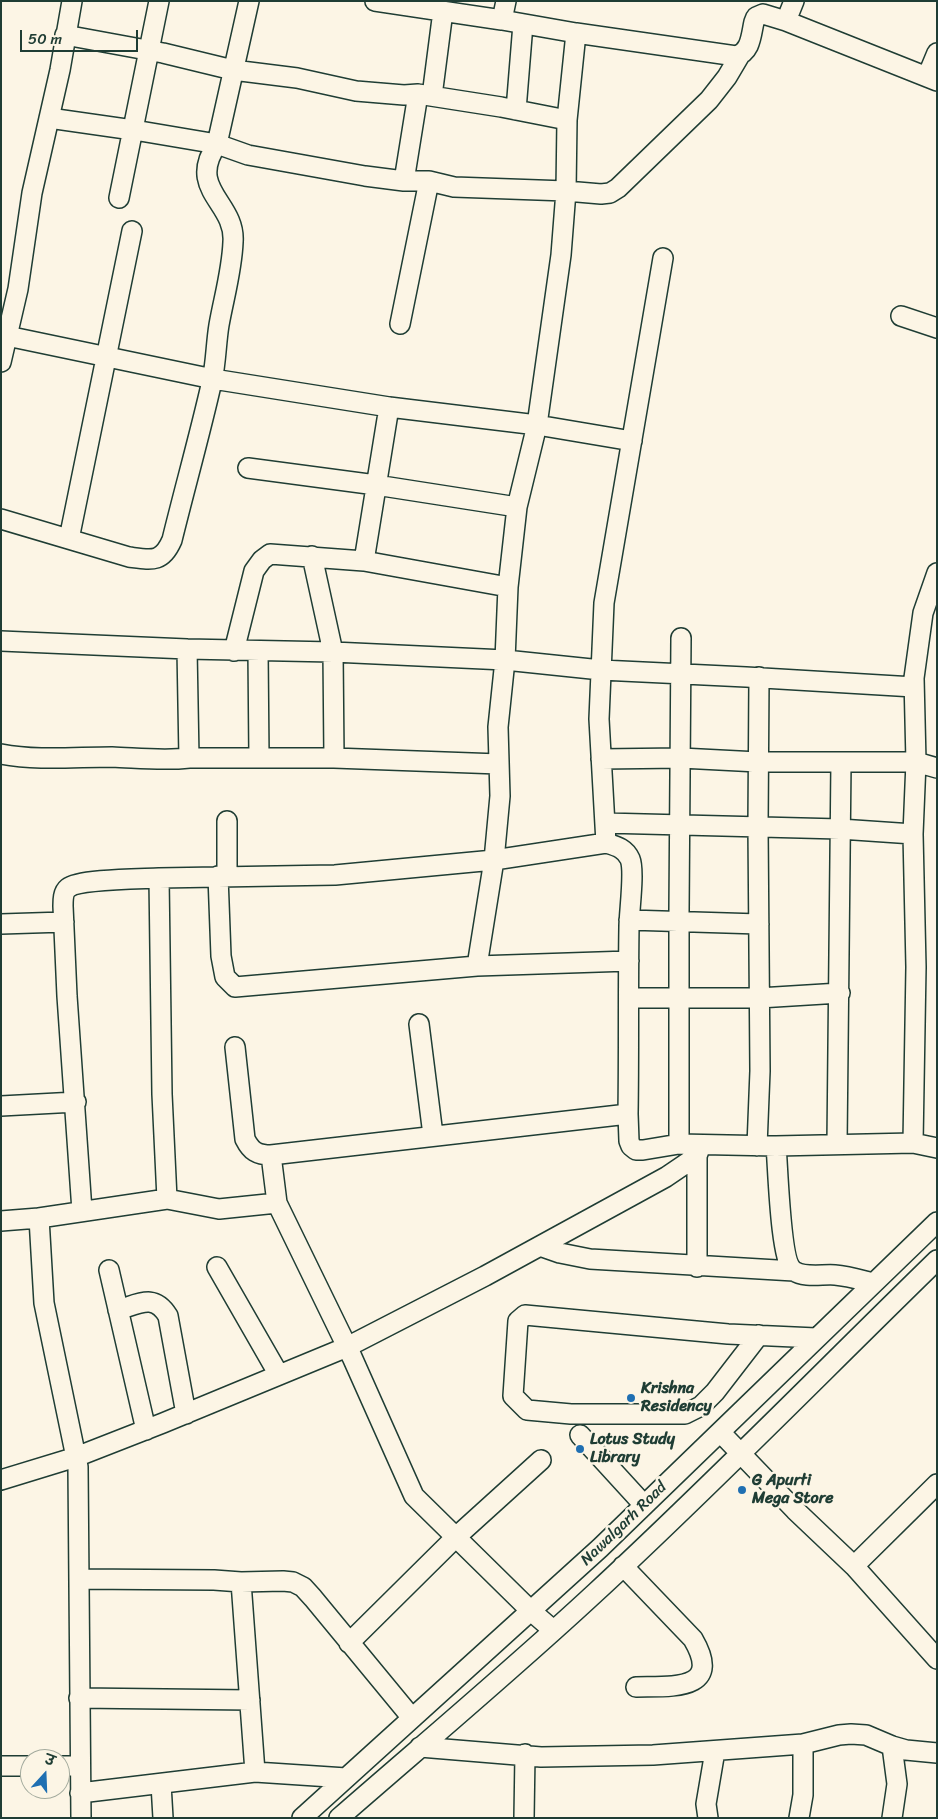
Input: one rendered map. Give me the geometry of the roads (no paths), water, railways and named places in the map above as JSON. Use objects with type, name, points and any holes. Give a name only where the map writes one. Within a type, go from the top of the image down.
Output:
[{"type":"street","points":[[1,362],[18,289],[32,193],[60,70],[72,1]]},
{"type":"street","points":[[119,198],[159,1]]},
{"type":"street","points":[[1,519],[130,557],[157,558],[166,553],[172,540],[212,379],[217,337],[232,263],[234,239],[228,220],[210,189],[206,176],[208,159],[217,144],[232,70],[249,1]]},
{"type":"street","points":[[374,1],[576,33],[740,55]]},
{"type":"street","points":[[502,20],[506,1]]},
{"type":"street","points":[[786,21],[794,1]]},
{"type":"street","points":[[404,180],[443,11]]},
{"type":"street","points":[[49,118],[217,144],[257,157],[365,176],[429,181],[454,187],[601,194],[618,188],[709,100],[749,45],[756,18],[763,14],[786,21],[932,79],[937,53]]},
{"type":"street","points":[[516,110],[523,24]]},
{"type":"street","points":[[478,966],[494,860],[500,796],[498,727],[505,660],[508,587],[517,508],[537,425],[561,254],[566,191],[567,120],[576,33]]},
{"type":"street","points":[[65,35],[148,50],[232,70],[297,78],[356,91],[425,95],[567,120]]},
{"type":"street","points":[[400,324],[429,181]]},
{"type":"street","points":[[69,539],[132,231]]},
{"type":"street","points":[[606,843],[600,718],[604,603],[663,258]]},
{"type":"street","points":[[901,316],[937,328]]},
{"type":"street","points":[[7,336],[212,379],[389,407],[537,425],[632,441]]},
{"type":"street","points":[[364,561],[389,407]]},
{"type":"street","points":[[248,468],[376,485],[517,508]]},
{"type":"street","points":[[234,650],[254,571],[262,560],[270,554],[364,561],[508,587]]},
{"type":"street","points":[[312,556],[333,652],[334,758]]},
{"type":"street","points":[[913,1143],[916,967],[913,834],[916,762],[914,687],[916,650],[920,625],[937,573]]},
{"type":"street","points":[[680,1144],[679,922],[682,638]]},
{"type":"street","points":[[1,641],[187,650],[333,652],[505,660],[601,670],[914,687]]},
{"type":"street","points":[[187,650],[189,758]]},
{"type":"street","points":[[258,651],[259,758]]},
{"type":"street","points":[[757,1146],[760,1071],[758,924],[759,678]]},
{"type":"street","points":[[1,754],[18,757],[112,757],[173,760],[189,758],[334,758],[499,764]]},
{"type":"street","points":[[601,759],[680,758],[758,762],[916,762],[937,768]]},
{"type":"street","points":[[837,1144],[841,762]]},
{"type":"street","points":[[227,821],[222,876],[222,956],[225,977],[235,987],[478,966],[629,961]]},
{"type":"street","points":[[604,823],[840,829],[913,834]]},
{"type":"street","points":[[82,1211],[76,1102],[67,996],[64,922],[64,892],[69,887],[88,883],[159,878],[335,875],[494,860],[606,843],[617,846],[626,852],[631,860],[628,1114],[629,1141],[631,1146],[636,1150],[643,1150],[680,1144],[699,1150],[757,1146],[913,1143],[937,1148]]},
{"type":"street","points":[[159,878],[162,1094],[167,1199]]},
{"type":"street","points":[[629,920],[758,924]]},
{"type":"street","points":[[1,924],[64,922]]},
{"type":"street","points":[[629,998],[759,998],[840,993]]},
{"type":"street","points":[[419,1024],[433,1135]]},
{"type":"street","points":[[235,1047],[245,1139],[250,1149],[260,1155],[628,1114]]},
{"type":"street","points":[[1,1106],[76,1102]]},
{"type":"street","points":[[776,1146],[786,1257],[794,1271]]},
{"type":"street","points":[[1,1480],[76,1457],[186,1414],[347,1347],[485,1276],[666,1177],[699,1150]]},
{"type":"street","points":[[697,1266],[699,1150]]},
{"type":"street","points":[[271,1155],[277,1203],[347,1347],[414,1496],[531,1611],[553,1630]]},
{"type":"street","points":[[1,1221],[38,1218],[167,1199],[219,1209],[277,1203]]},
{"type":"street","points":[[38,1218],[44,1303],[78,1467],[81,1818]]},
{"type":"street","name":"Nawalgarh Road","points":[[302,1818],[600,1548],[937,1222]]},
{"type":"street","points":[[540,1246],[560,1253],[590,1259],[794,1271],[803,1274],[836,1275],[873,1283]]},
{"type":"street","points":[[339,1818],[623,1566],[936,1262]]},
{"type":"street","points":[[218,1267],[279,1375]]},
{"type":"street","points":[[109,1270],[146,1430]]},
{"type":"street","points":[[118,1310],[149,1302],[156,1302],[163,1308],[168,1316],[186,1414]]},
{"type":"street","points":[[759,1335],[715,1392],[701,1406],[685,1414],[571,1414],[527,1410],[513,1396],[518,1321],[525,1315],[759,1335],[816,1338]]},
{"type":"street","points":[[720,1432],[795,1510],[854,1566],[933,1646]]},
{"type":"street","points":[[580,1435],[644,1505]]},
{"type":"street","points":[[349,1643],[456,1537],[541,1460]]},
{"type":"street","points":[[854,1566],[937,1484]]},
{"type":"street","points":[[623,1566],[693,1639],[699,1649],[702,1663],[701,1673],[696,1680],[684,1685],[636,1687]]},
{"type":"street","points":[[79,1579],[293,1582],[303,1587],[412,1718]]},
{"type":"street","points":[[241,1582],[255,1772]]},
{"type":"street","points":[[79,1698],[250,1700]]},
{"type":"street","points":[[420,1747],[525,1754],[542,1757],[653,1756],[803,1744],[839,1735],[859,1734],[906,1750],[937,1753]]},
{"type":"street","points":[[799,1818],[803,1795],[803,1744]]},
{"type":"street","points":[[892,1746],[896,1784],[892,1818]]},
{"type":"street","points":[[708,1818],[706,1804],[715,1751]]},
{"type":"street","points":[[524,1818],[525,1754]]},
{"type":"street","points":[[1,1766],[20,1766]]},
{"type":"street","points":[[70,1766],[80,1766]]},
{"type":"street","points":[[80,1793],[255,1772],[346,1778]]},
{"type":"street","points":[[161,1784],[163,1818]]},
{"type":"place","name":"Krishna Residency","points":[[631,1398]]},
{"type":"place","name":"Lotus Study Library","points":[[580,1449]]},
{"type":"place","name":"G Apurti Mega Store","points":[[742,1490]]}]
